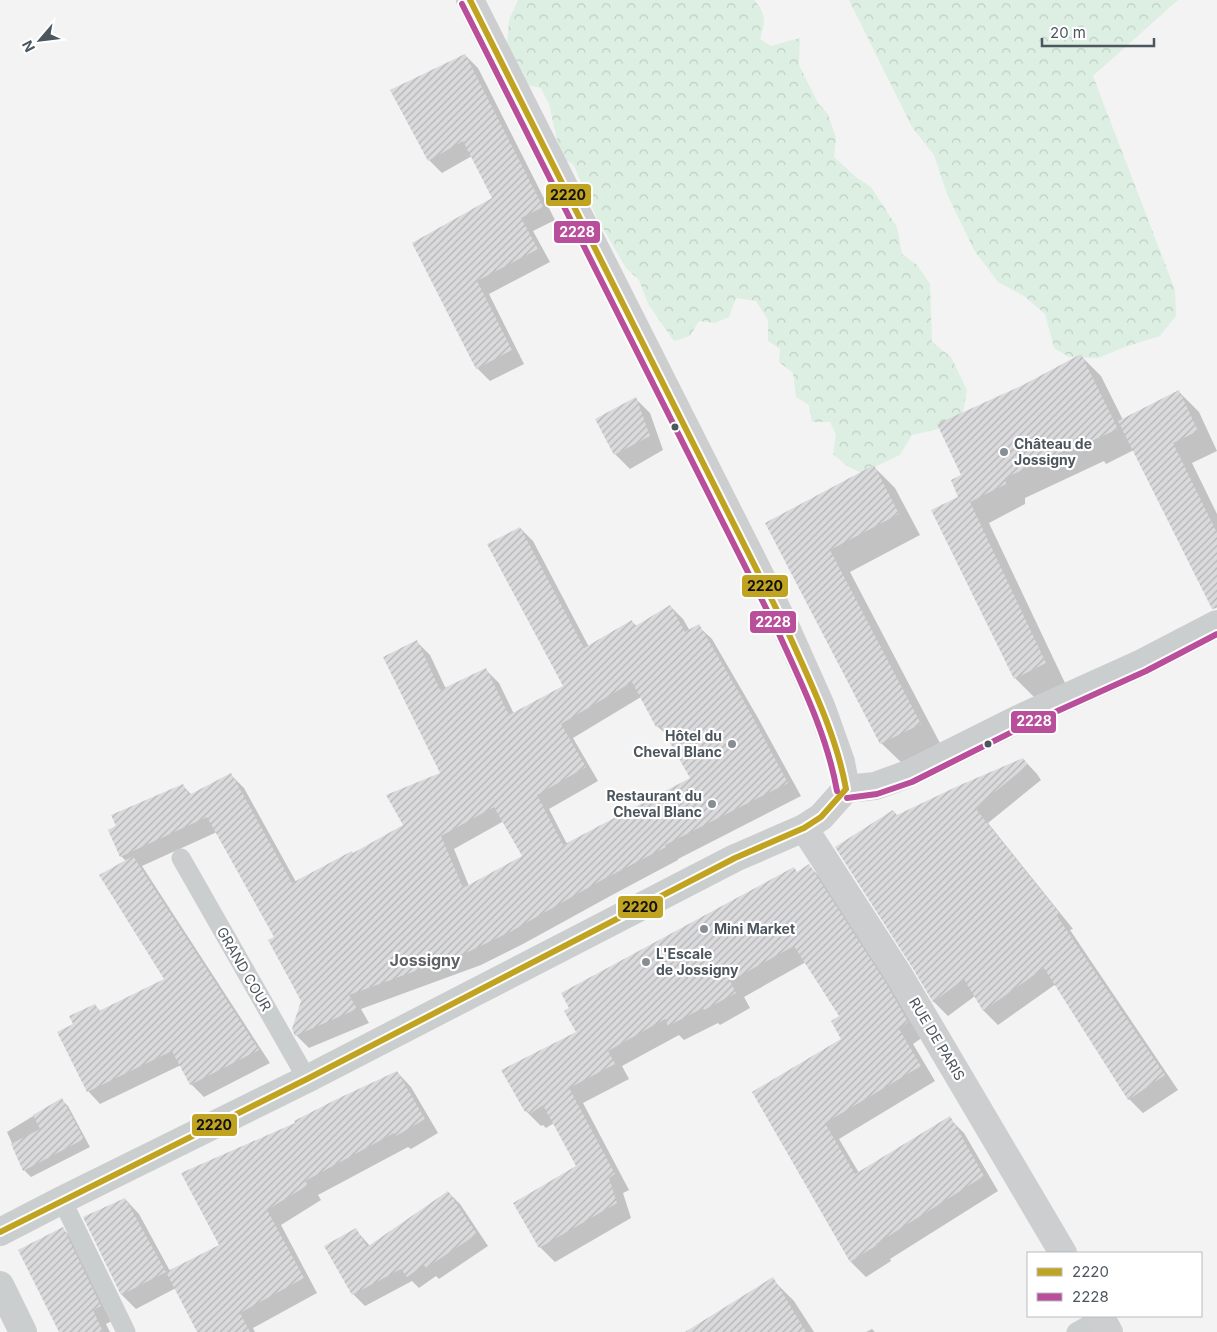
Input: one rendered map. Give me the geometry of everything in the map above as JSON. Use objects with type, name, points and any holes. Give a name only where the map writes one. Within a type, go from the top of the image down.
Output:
[{"type":"main road","points":[[470,0],[787,630],[820,706],[841,762],[846,789],[821,817],[804,828]]},
{"type":"main road","name":"RUE DE PARIS","points":[[804,828],[904,983],[1063,1252]]},
{"type":"street","points":[[846,789],[875,786],[908,774],[1018,719],[1142,663],[1217,624]]},
{"type":"street","points":[[0,1232],[307,1079],[735,858],[804,828]]},
{"type":"street","points":[[0,1285],[23,1332]]},
{"type":"lane","name":"GRAND COUR","points":[[181,858],[307,1079]]},
{"type":"lane","points":[[62,1200],[126,1332]]},
{"type":"lane","points":[[1076,1332],[1104,1322]]},
{"type":"green space","points":[[518,0],[754,0],[761,10],[764,19],[760,39],[771,46],[800,38],[799,65],[818,103],[828,114],[836,138],[834,157],[856,177],[871,187],[897,227],[902,254],[917,265],[930,284],[932,342],[951,357],[967,390],[963,412],[951,426],[912,435],[900,455],[862,473],[847,466],[833,454],[836,434],[830,422],[812,422],[809,405],[796,397],[793,373],[779,362],[780,349],[768,341],[768,320],[756,301],[736,298],[729,317],[715,323],[699,321],[690,336],[674,341],[648,304],[639,280],[626,268],[597,218],[573,164],[561,158],[549,104],[541,88],[528,85],[522,72],[514,68],[506,56],[509,20]]},
{"type":"green space","points":[[849,0],[1178,0],[1093,76],[1175,290],[1176,316],[1160,336],[1098,358],[1069,357],[1054,348],[1045,314],[1024,296],[998,282],[974,250],[947,194],[934,155],[912,127]]},
{"type":"building","points":[[465,54],[543,207],[521,218],[538,249],[477,281],[512,350],[476,369],[412,243],[492,198],[463,141],[428,161],[390,90]]},
{"type":"building","name":"Château de Jossigny","points":[[1081,354],[1118,429],[1085,444],[1083,442],[1005,478],[1006,484],[970,502],[1046,663],[1014,679],[931,510],[958,497],[951,480],[961,475],[937,424],[1023,385]]},
{"type":"building","points":[[1179,390],[1198,431],[1173,443],[1217,533],[1217,608],[1212,609],[1118,421]]},
{"type":"building","points":[[636,397],[650,436],[614,455],[595,419]]},
{"type":"building","points":[[874,465],[899,514],[830,550],[921,724],[880,744],[765,523]]},
{"type":"building","points":[[520,527],[584,648],[632,620],[634,627],[670,605],[685,632],[699,624],[745,703],[788,783],[665,845],[666,847],[600,881],[510,932],[468,952],[349,995],[357,1009],[295,1036],[292,1029],[301,1001],[268,940],[274,937],[207,817],[120,857],[108,830],[116,826],[111,815],[183,784],[189,795],[231,773],[292,883],[352,851],[353,853],[403,825],[386,795],[440,773],[383,657],[417,640],[440,690],[486,668],[509,715],[563,686],[487,544]],"holes":[[[632,682],[656,727],[660,725],[690,778],[563,845],[537,795],[586,767],[561,724]],[[494,807],[522,856],[463,888],[441,836]]]},
{"type":"building","points":[[1023,758],[1028,765],[975,808],[1060,914],[1057,916],[1165,1075],[1128,1100],[1044,968],[983,1011],[964,979],[933,1002],[835,847],[893,810],[897,815]]},
{"type":"building","points":[[133,856],[259,1050],[190,1085],[172,1051],[87,1092],[57,1032],[73,1024],[69,1016],[95,1004],[99,1011],[164,979],[99,875]]},
{"type":"building","points":[[809,864],[886,983],[908,1022],[899,1029],[921,1066],[825,1123],[855,1174],[950,1116],[984,1176],[850,1262],[752,1092],[841,1039],[831,1021],[839,1016],[794,946],[730,981],[736,993],[668,1026],[665,1019],[608,1051],[615,1064],[569,1088],[615,1174],[609,1178],[617,1203],[539,1248],[513,1203],[576,1166],[543,1105],[530,1114],[527,1110],[525,1112],[501,1070],[576,1032],[564,1011],[569,1008],[561,993],[794,867],[797,872]]},
{"type":"building","points":[[397,1071],[425,1119],[396,1136],[394,1133],[305,1181],[308,1185],[267,1210],[304,1278],[240,1313],[250,1332],[197,1332],[166,1272],[219,1245],[181,1173],[295,1123],[294,1121],[335,1100]]},
{"type":"building","points":[[62,1098],[84,1139],[23,1171],[11,1144],[40,1129],[33,1115]]},
{"type":"building","points":[[448,1191],[477,1234],[426,1268],[424,1265],[407,1277],[401,1269],[352,1295],[324,1246],[356,1228],[367,1247]]},
{"type":"building","points":[[125,1198],[166,1272],[121,1295],[83,1217]]},
{"type":"building","points":[[63,1227],[101,1306],[93,1310],[103,1332],[59,1332],[18,1250]]},
{"type":"building","points":[[773,1277],[806,1332],[685,1332],[738,1299]]},
{"type":"transit line","name":"2220","points":[[470,0],[787,630],[829,728],[842,768],[846,789]]},
{"type":"transit line","name":"2228","points":[[462,4],[779,634],[805,691],[820,730],[833,770],[837,791]]},
{"type":"transit line","name":"2228","points":[[847,798],[877,794],[912,782],[1022,727],[1146,671],[1217,634]]},
{"type":"transit line","name":"2220","points":[[0,1232],[307,1079],[735,858],[804,828],[821,817],[846,789]]},
{"type":"place","name":"Château de Jossigny","points":[[1004,452]]},
{"type":"place","name":"Hôtel du Cheval Blanc","points":[[732,744]]},
{"type":"place","name":"Restaurant du Cheval Blanc","points":[[712,804]]},
{"type":"place","name":"Mini Market","points":[[704,929]]},
{"type":"place","name":"L'Escale de Jossigny","points":[[646,962]]},
{"type":"district","name":"Jossigny","points":[[425,960]]}]
